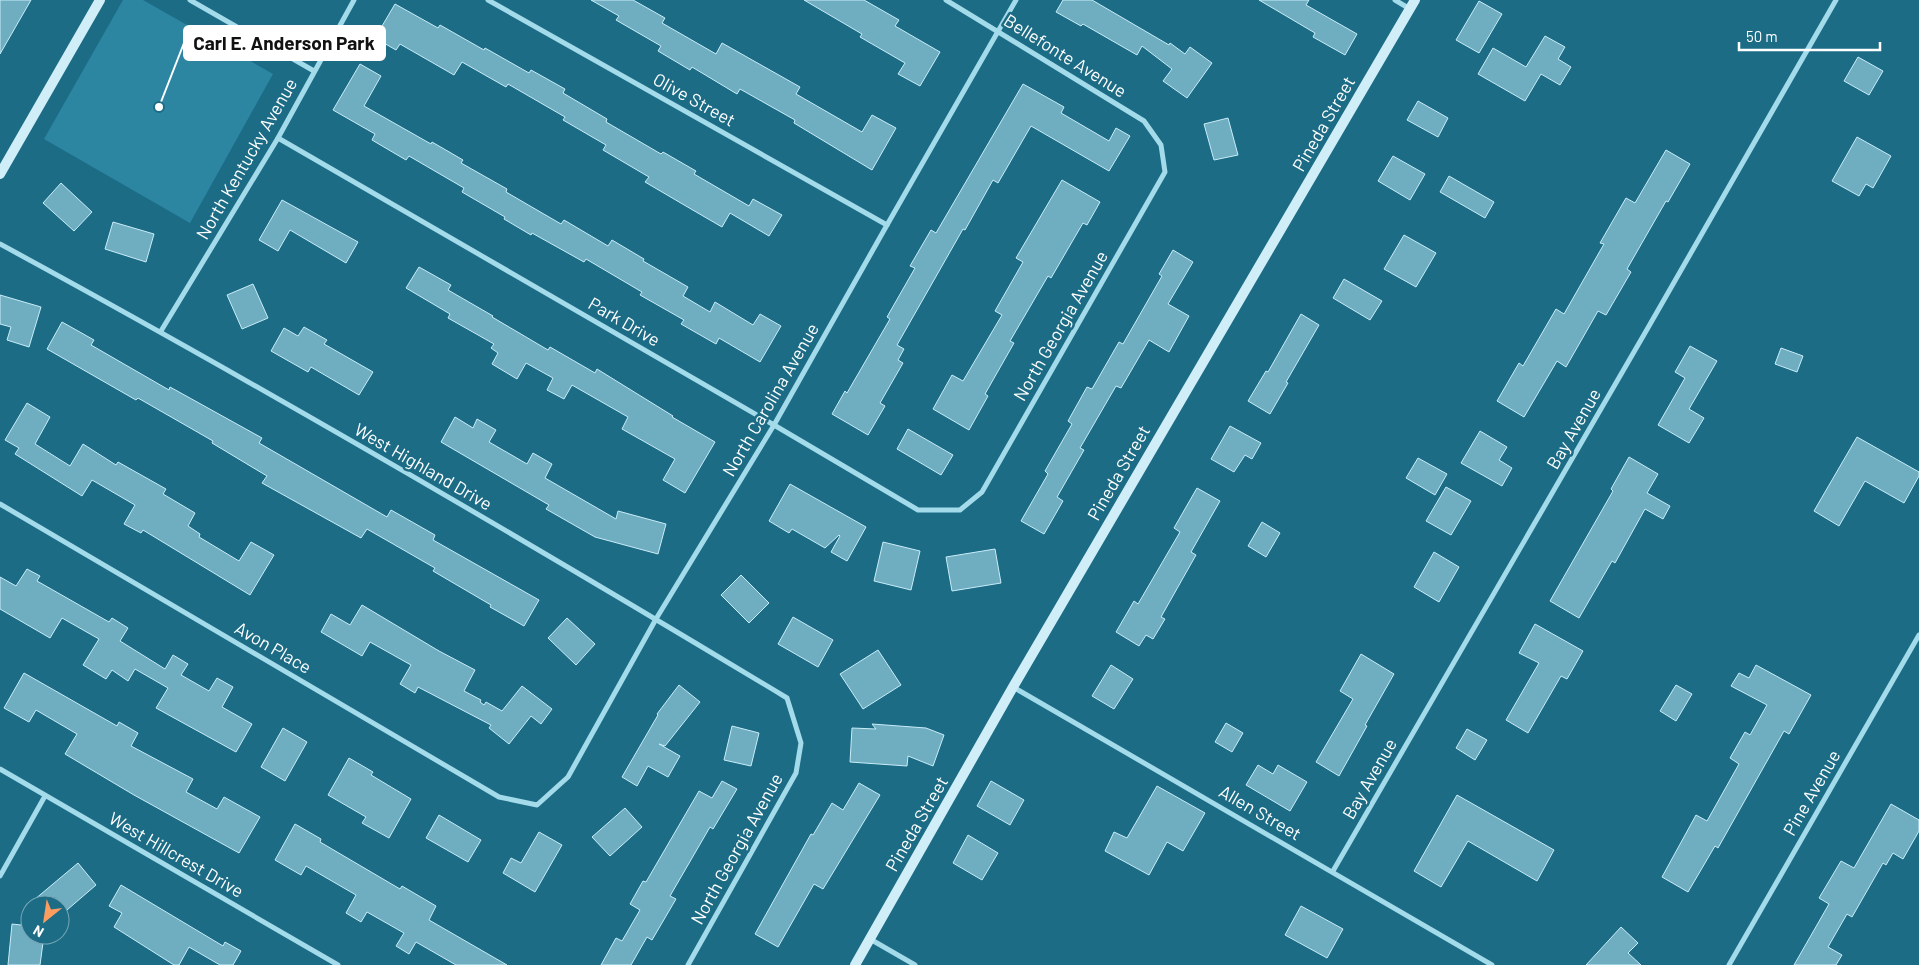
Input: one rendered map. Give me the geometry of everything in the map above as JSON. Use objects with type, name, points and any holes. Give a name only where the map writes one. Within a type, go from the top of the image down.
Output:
[{"type":"street","points":[[0,174],[100,0]]},
{"type":"street","points":[[190,0],[314,71]]},
{"type":"street","name":"North Kentucky Avenue","points":[[161,331],[278,138],[354,0]]},
{"type":"street","name":"Olive Street","points":[[488,0],[887,225]]},
{"type":"street","name":"Bellefonte Avenue","points":[[946,0],[1144,121],[1161,145]]},
{"type":"street","name":"North Carolina Avenue","points":[[537,804],[568,777],[656,619],[774,425],[1016,0]]},
{"type":"street","points":[[1395,0],[1413,4]]},
{"type":"street","name":"Bay Avenue","points":[[1332,871],[1640,343],[1836,0]]},
{"type":"street","name":"Pineda Street","points":[[855,965],[1013,687],[1413,4]]},
{"type":"street","name":"Park Drive","points":[[278,138],[918,510],[960,510]]},
{"type":"street","name":"North Georgia Avenue","points":[[960,510],[982,492],[1165,172],[1161,145]]},
{"type":"street","name":"West Highland Drive","points":[[0,244],[161,331],[656,619],[787,698],[801,743]]},
{"type":"street","name":"Avon Place","points":[[0,504],[499,797],[537,804]]},
{"type":"street","name":"Pine Avenue","points":[[1729,965],[1919,635]]},
{"type":"street","name":"Allen Street","points":[[1013,687],[1492,965]]},
{"type":"street","name":"North Georgia Avenue","points":[[688,965],[796,773],[801,743]]},
{"type":"street","name":"West Hillcrest Drive","points":[[0,769],[338,965]]},
{"type":"street","points":[[0,876],[45,796]]},
{"type":"street","points":[[870,939],[915,965]]},
{"type":"shaded area","points":[[123,0],[143,0],[273,74],[190,223],[44,139]]},
{"type":"building","points":[[0,0],[31,0],[0,54]]},
{"type":"building","points":[[591,0],[633,0],[665,18],[662,23],[716,54],[722,43],[800,87],[796,94],[862,132],[872,115],[896,128],[872,170],[794,123],[795,120],[740,89],[737,94],[692,67],[690,70],[658,51],[661,46],[616,20],[619,16]]},
{"type":"building","points":[[804,0],[864,0],[899,20],[895,26],[940,52],[920,86],[898,74],[905,63],[860,37],[862,34]]},
{"type":"building","points":[[1063,0],[1092,0],[1169,45],[1170,43],[1185,54],[1190,47],[1212,63],[1187,98],[1163,81],[1172,69],[1142,46],[1137,55],[1083,24],[1081,26],[1056,12]]},
{"type":"building","points":[[1259,0],[1309,0],[1306,5],[1357,34],[1345,55],[1313,37],[1315,33]]},
{"type":"building","points":[[1479,1],[1502,14],[1479,53],[1456,40]]},
{"type":"building","points":[[395,4],[438,28],[440,25],[484,50],[485,48],[529,73],[531,70],[565,89],[563,93],[607,119],[606,122],[661,154],[663,152],[696,171],[694,174],[749,206],[753,199],[782,215],[769,236],[730,213],[722,227],[645,182],[649,177],[603,150],[606,145],[563,120],[565,117],[508,84],[506,87],[462,62],[454,75],[400,44],[396,50],[375,38]]},
{"type":"building","points":[[1545,36],[1565,47],[1558,59],[1571,67],[1560,85],[1541,74],[1525,101],[1478,74],[1493,48],[1526,67]]},
{"type":"building","points":[[1858,57],[1883,71],[1869,95],[1844,81]]},
{"type":"building","points":[[360,64],[381,76],[364,106],[463,160],[461,163],[507,189],[506,192],[561,224],[564,220],[608,246],[612,240],[644,259],[643,261],[688,287],[683,296],[710,312],[715,302],[753,325],[760,314],[781,326],[760,362],[719,338],[716,344],[681,324],[684,320],[640,295],[642,292],[586,259],[584,262],[532,233],[531,235],[504,219],[505,217],[462,192],[464,188],[409,156],[406,160],[372,140],[375,134],[333,110]]},
{"type":"building","points":[[1023,84],[1064,107],[1061,113],[1109,141],[1116,128],[1130,136],[1109,171],[1031,126],[998,183],[993,180],[965,230],[963,229],[897,345],[904,349],[898,360],[903,363],[880,403],[885,406],[868,435],[832,414],[845,391],[847,393],[890,319],[887,317],[915,268],[910,266],[931,230],[936,233]]},
{"type":"building","points":[[1418,101],[1448,118],[1438,137],[1407,120]]},
{"type":"building","points":[[1228,118],[1238,155],[1214,160],[1204,124]]},
{"type":"building","points":[[1857,137],[1891,156],[1873,188],[1866,184],[1859,196],[1832,181]]},
{"type":"building","points":[[1666,150],[1690,164],[1668,202],[1666,201],[1627,269],[1631,272],[1606,315],[1598,311],[1566,367],[1557,361],[1524,417],[1497,401],[1519,363],[1523,366],[1556,309],[1564,314],[1604,244],[1600,243],[1626,198],[1635,203]]},
{"type":"building","points":[[1393,156],[1425,174],[1410,200],[1378,181]]},
{"type":"building","points":[[1449,176],[1494,202],[1485,218],[1440,192]]},
{"type":"building","points":[[1062,180],[1100,202],[1087,225],[1083,223],[1051,278],[1048,276],[1010,341],[1014,343],[985,394],[988,396],[969,430],[933,409],[952,375],[963,381],[1002,315],[995,311],[1023,262],[1016,258]]},
{"type":"building","points":[[61,183],[92,212],[74,231],[43,203]]},
{"type":"building","points":[[282,200],[358,242],[346,263],[290,230],[278,251],[259,240]]},
{"type":"building","points":[[113,222],[154,234],[146,262],[105,249]]},
{"type":"building","points":[[1404,235],[1436,253],[1416,287],[1384,269]]},
{"type":"building","points":[[1173,250],[1193,262],[1168,304],[1189,316],[1169,352],[1149,340],[1121,388],[1116,386],[1080,448],[1084,450],[1057,497],[1063,501],[1044,534],[1021,521],[1048,474],[1045,471],[1072,424],[1068,421],[1087,387],[1092,389],[1119,342],[1123,344],[1162,276],[1159,274]]},
{"type":"building","points":[[419,267],[451,285],[448,290],[492,317],[548,350],[550,347],[595,373],[597,369],[715,442],[685,493],[663,480],[675,459],[622,429],[628,417],[572,385],[564,399],[547,390],[553,378],[526,363],[517,379],[492,364],[498,353],[491,348],[494,344],[448,318],[450,314],[406,288]]},
{"type":"building","points":[[1344,279],[1382,301],[1370,320],[1333,298]]},
{"type":"building","points":[[253,284],[268,318],[242,329],[227,295]]},
{"type":"building","points":[[0,295],[41,307],[29,347],[7,340],[11,327],[0,324]]},
{"type":"building","points":[[1301,314],[1319,325],[1270,414],[1248,401],[1266,371],[1268,372]]},
{"type":"building","points":[[62,322],[94,340],[91,345],[169,390],[170,387],[262,438],[259,443],[387,517],[391,510],[435,535],[433,540],[539,600],[524,626],[433,571],[435,568],[367,529],[361,538],[262,483],[267,476],[212,443],[213,441],[47,349]]},
{"type":"building","points":[[304,327],[327,340],[324,344],[373,372],[359,395],[311,367],[308,372],[271,351],[284,328],[298,336]]},
{"type":"building","points":[[1690,346],[1717,361],[1689,409],[1704,418],[1689,443],[1658,425],[1685,378],[1675,372]]},
{"type":"building","points":[[1781,348],[1803,356],[1797,372],[1775,364]]},
{"type":"building","points":[[27,403],[50,417],[35,444],[70,466],[83,444],[116,465],[118,462],[166,489],[163,494],[195,513],[188,526],[200,534],[199,537],[239,561],[251,542],[274,555],[250,595],[143,530],[141,533],[124,524],[135,505],[92,480],[82,496],[15,454],[19,448],[5,440]]},
{"type":"building","points":[[455,417],[473,428],[477,419],[496,430],[489,442],[527,464],[533,453],[552,464],[545,478],[616,519],[618,511],[666,524],[658,554],[595,537],[546,509],[549,505],[441,442]]},
{"type":"building","points":[[1230,426],[1261,443],[1252,459],[1245,455],[1234,472],[1211,459]]},
{"type":"building","points":[[908,429],[953,455],[941,475],[897,449]]},
{"type":"building","points":[[1480,431],[1507,447],[1499,460],[1512,468],[1502,486],[1461,463]]},
{"type":"building","points":[[1857,437],[1919,472],[1919,476],[1904,503],[1865,481],[1839,526],[1814,511]]},
{"type":"building","points":[[1629,457],[1658,474],[1647,493],[1670,506],[1663,519],[1645,509],[1615,563],[1612,561],[1579,618],[1550,601],[1613,491],[1611,489]]},
{"type":"building","points":[[1418,458],[1447,474],[1435,495],[1406,478]]},
{"type":"building","points":[[790,484],[866,527],[847,561],[831,552],[839,535],[825,548],[792,529],[789,533],[769,521]]},
{"type":"building","points":[[1446,487],[1471,501],[1451,535],[1426,521]]},
{"type":"building","points":[[1197,488],[1220,501],[1191,552],[1196,555],[1161,617],[1165,619],[1153,639],[1146,635],[1139,646],[1116,632],[1134,601],[1138,604],[1180,532],[1174,528]]},
{"type":"building","points":[[1262,522],[1280,533],[1266,557],[1248,546]]},
{"type":"building","points":[[883,542],[920,551],[911,590],[874,581]]},
{"type":"building","points":[[995,549],[1001,583],[952,591],[946,557]]},
{"type":"building","points":[[1434,552],[1459,567],[1439,602],[1414,587]]},
{"type":"building","points":[[27,569],[40,576],[37,581],[109,622],[112,618],[128,628],[120,641],[165,669],[173,655],[188,664],[181,675],[209,691],[217,678],[233,687],[222,707],[252,724],[236,752],[156,708],[168,688],[135,669],[128,681],[112,670],[106,679],[83,665],[99,639],[62,618],[50,638],[0,609],[0,577],[16,586]]},
{"type":"building","points":[[741,575],[769,603],[749,623],[721,595]]},
{"type":"building","points":[[362,605],[475,670],[464,691],[481,700],[480,702],[484,705],[486,702],[502,711],[522,686],[552,709],[541,724],[531,716],[509,744],[489,728],[491,725],[418,687],[415,693],[400,684],[411,665],[370,642],[362,656],[321,632],[331,614],[350,625]]},
{"type":"building","points":[[793,617],[833,640],[818,667],[778,644]]},
{"type":"building","points":[[567,618],[595,644],[576,665],[548,638]]},
{"type":"building","points":[[1535,624],[1583,651],[1567,679],[1561,676],[1528,733],[1506,720],[1539,663],[1519,653]]},
{"type":"building","points":[[878,650],[901,685],[863,709],[840,674]]},
{"type":"building","points":[[1361,654],[1394,674],[1339,776],[1316,762],[1353,699],[1340,691]]},
{"type":"building","points":[[1111,665],[1133,679],[1114,709],[1092,696]]},
{"type":"building","points":[[1756,665],[1811,695],[1789,734],[1784,731],[1718,848],[1715,846],[1688,892],[1662,877],[1696,815],[1707,821],[1739,764],[1730,758],[1745,732],[1750,735],[1767,705],[1731,686],[1739,673],[1749,678]]},
{"type":"building","points":[[24,673],[117,726],[119,722],[138,733],[131,746],[193,779],[186,792],[217,809],[224,797],[260,817],[239,853],[134,795],[65,754],[77,734],[36,710],[29,722],[4,708]]},
{"type":"building","points":[[679,685],[700,702],[665,746],[659,744],[680,756],[668,777],[648,766],[637,786],[622,777],[657,714]]},
{"type":"building","points":[[1676,685],[1692,694],[1676,721],[1660,711]]},
{"type":"building","points":[[1226,723],[1243,733],[1232,752],[1215,742]]},
{"type":"building","points":[[872,724],[926,728],[944,735],[933,766],[908,756],[907,766],[850,762],[852,728],[876,729]]},
{"type":"building","points":[[732,726],[759,733],[751,766],[724,760]]},
{"type":"building","points":[[283,728],[307,742],[285,781],[261,767]]},
{"type":"building","points":[[1467,729],[1487,740],[1475,760],[1456,748]]},
{"type":"building","points":[[349,758],[373,772],[371,775],[411,799],[389,838],[362,823],[366,817],[328,795]]},
{"type":"building","points":[[1258,765],[1273,774],[1278,765],[1307,782],[1290,811],[1246,785]]},
{"type":"building","points":[[722,781],[737,789],[713,829],[710,827],[670,896],[676,899],[652,940],[647,937],[631,965],[601,965],[616,938],[622,941],[640,910],[630,904],[643,881],[646,882],[699,791],[712,798]]},
{"type":"building","points":[[991,781],[1024,800],[1010,825],[977,806]]},
{"type":"building","points":[[859,783],[880,795],[823,889],[814,884],[778,947],[755,934],[811,834],[813,835],[832,803],[843,810]]},
{"type":"building","points":[[1157,786],[1205,813],[1183,851],[1167,842],[1149,875],[1105,851],[1114,832],[1127,838]]},
{"type":"building","points":[[1457,795],[1554,850],[1537,881],[1468,841],[1441,887],[1414,871]]},
{"type":"building","points":[[1891,804],[1919,820],[1919,831],[1903,859],[1893,853],[1886,865],[1883,863],[1852,917],[1847,914],[1828,947],[1842,955],[1836,965],[1794,965],[1829,904],[1819,898],[1841,861],[1854,868]]},
{"type":"building","points":[[625,808],[642,827],[610,856],[592,837]]},
{"type":"building","points":[[439,815],[481,840],[468,862],[426,838]]},
{"type":"building","points":[[295,824],[321,839],[320,842],[400,889],[402,886],[436,906],[429,920],[507,965],[456,965],[416,942],[409,954],[396,946],[404,933],[367,912],[361,922],[346,913],[356,895],[306,866],[301,875],[275,860]]},
{"type":"building","points":[[539,832],[562,845],[535,892],[503,873],[511,858],[521,863]]},
{"type":"building","points":[[968,835],[998,853],[982,880],[953,863]]},
{"type":"building","points":[[78,863],[96,885],[70,907],[70,895],[40,895]]},
{"type":"building","points":[[121,885],[223,946],[225,942],[241,951],[233,965],[220,965],[189,947],[179,965],[174,965],[114,927],[122,913],[109,906]]},
{"type":"building","points":[[1301,906],[1343,929],[1327,958],[1285,935]]},
{"type":"building","points":[[12,924],[20,925],[20,945],[43,945],[40,965],[8,965]]},
{"type":"building","points":[[1621,927],[1638,943],[1628,953],[1641,965],[1586,965]]},
{"type":"place","name":"Carl E. Anderson Park","points":[[159,107]]}]
